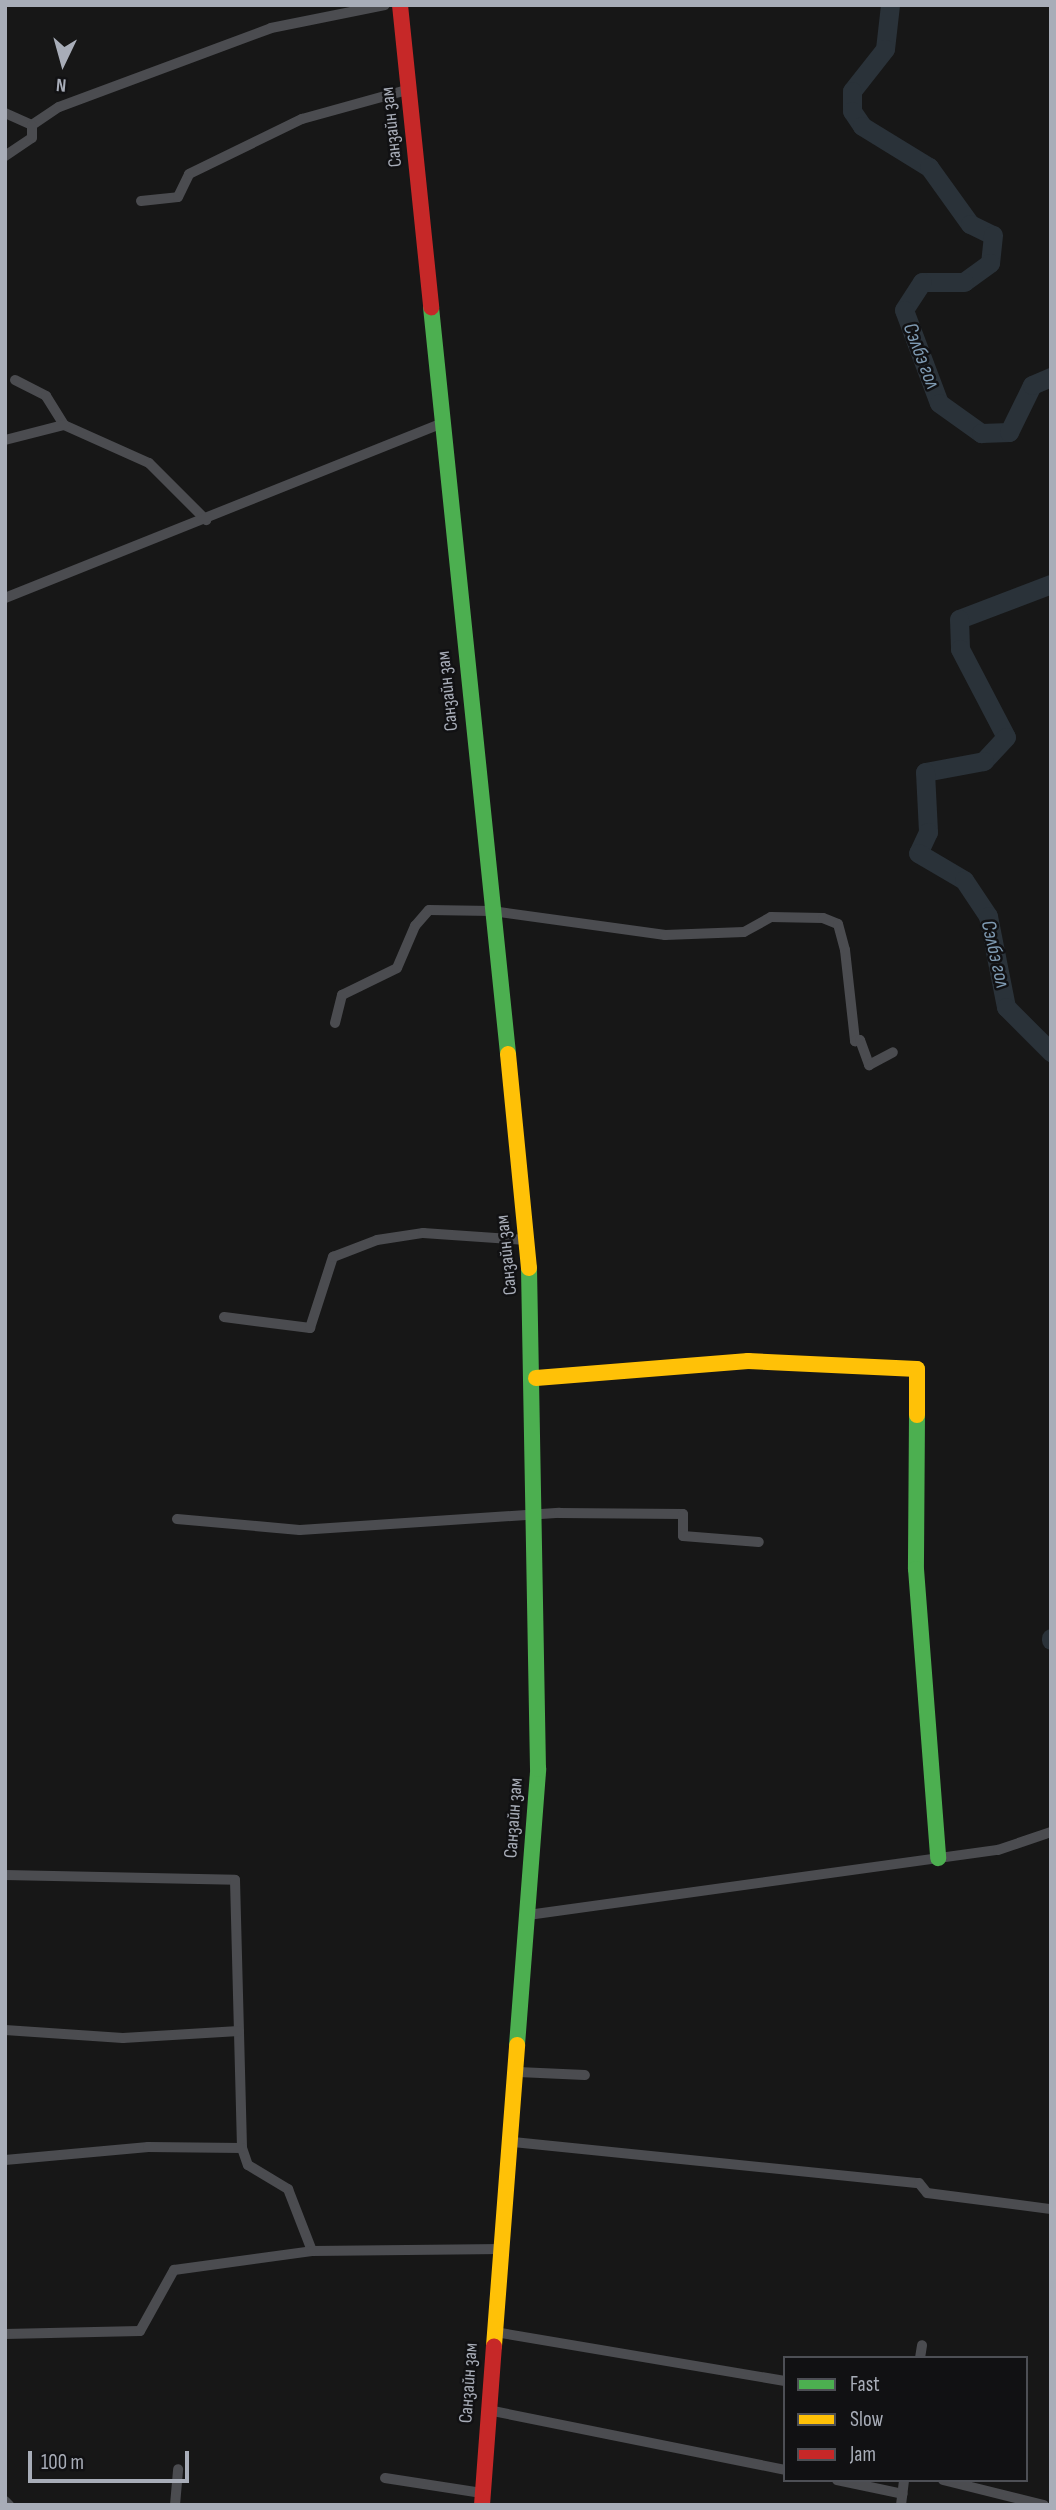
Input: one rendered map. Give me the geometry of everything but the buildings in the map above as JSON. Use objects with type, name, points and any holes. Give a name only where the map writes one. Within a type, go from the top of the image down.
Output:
[{"type":"main road","name":"Санзайн зам","points":[[400,5],[526,1240],[536,1378],[538,1769],[513,2142],[482,2499]]},
{"type":"main road","points":[[536,1378],[747,1361],[916,1369],[916,1569],[938,1858]]},
{"type":"street","points":[[32,125],[59,107],[271,28],[385,5]]},
{"type":"street","points":[[141,201],[178,197],[189,174],[282,134],[302,119],[410,89]]},
{"type":"street","points":[[5,113],[32,125]]},
{"type":"street","points":[[5,156],[32,138],[32,125]]},
{"type":"street","points":[[15,380],[46,397],[64,425],[149,463],[206,520]]},
{"type":"street","points":[[5,598],[441,424]]},
{"type":"street","points":[[5,440],[64,425]]},
{"type":"street","points":[[335,1023],[342,995],[397,968],[415,926],[429,910],[492,911],[665,935],[744,932],[771,916],[831,919],[845,950],[855,1041],[860,1040],[869,1065],[893,1052]]},
{"type":"street","points":[[224,1317],[310,1328],[333,1257],[377,1240],[423,1233],[526,1240]]},
{"type":"street","points":[[177,1519],[300,1530],[683,1514],[683,1536],[759,1542]]},
{"type":"street","points":[[528,1915],[998,1850],[1051,1832]]},
{"type":"street","points":[[5,1875],[235,1880],[242,2148],[248,2165],[288,2189],[312,2251]]},
{"type":"street","points":[[5,2030],[123,2038],[239,2031]]},
{"type":"street","points":[[518,2072],[585,2075]]},
{"type":"street","points":[[513,2142],[919,2183],[927,2193],[1051,2209]]},
{"type":"street","points":[[5,2160],[148,2147],[242,2148]]},
{"type":"street","points":[[5,2334],[140,2331],[174,2270],[312,2251],[502,2249]]},
{"type":"street","points":[[495,2332],[783,2381]]},
{"type":"street","points":[[920,2356],[922,2345]]},
{"type":"street","points":[[488,2410],[783,2470]]},
{"type":"street","points":[[175,2505],[178,2469]]},
{"type":"street","points":[[385,2478],[482,2499]]},
{"type":"street","points":[[844,2482],[902,2499]]},
{"type":"street","points":[[951,2482],[1044,2505]]},
{"type":"waterway","name":"Сэлбэ гол","points":[[890,5],[885,49],[852,91],[852,111],[862,126],[929,167],[970,224],[993,235],[990,263],[964,282],[922,282],[904,310],[939,403],[981,433],[1009,432],[1032,385],[1051,377]]},
{"type":"waterway","name":"Сэлбэ гол","points":[[1051,584],[959,619],[960,649],[1006,737],[984,761],[925,772],[928,832],[918,853],[964,880],[988,916],[1006,1007],[1051,1052]]},
{"type":"traffic: fast","points":[[431,307],[508,1054]]},
{"type":"traffic: fast","points":[[517,2045],[538,1769],[529,1268]]},
{"type":"traffic: fast","points":[[917,1415],[916,1569],[938,1858]]},
{"type":"traffic: slow","points":[[508,1054],[529,1268]]},
{"type":"traffic: slow","points":[[536,1378],[748,1361],[917,1369],[917,1415]]},
{"type":"traffic: slow","points":[[494,2346],[517,2045]]},
{"type":"traffic: jam","points":[[400,5],[431,307]]},
{"type":"traffic: jam","points":[[482,2505],[494,2346]]}]
